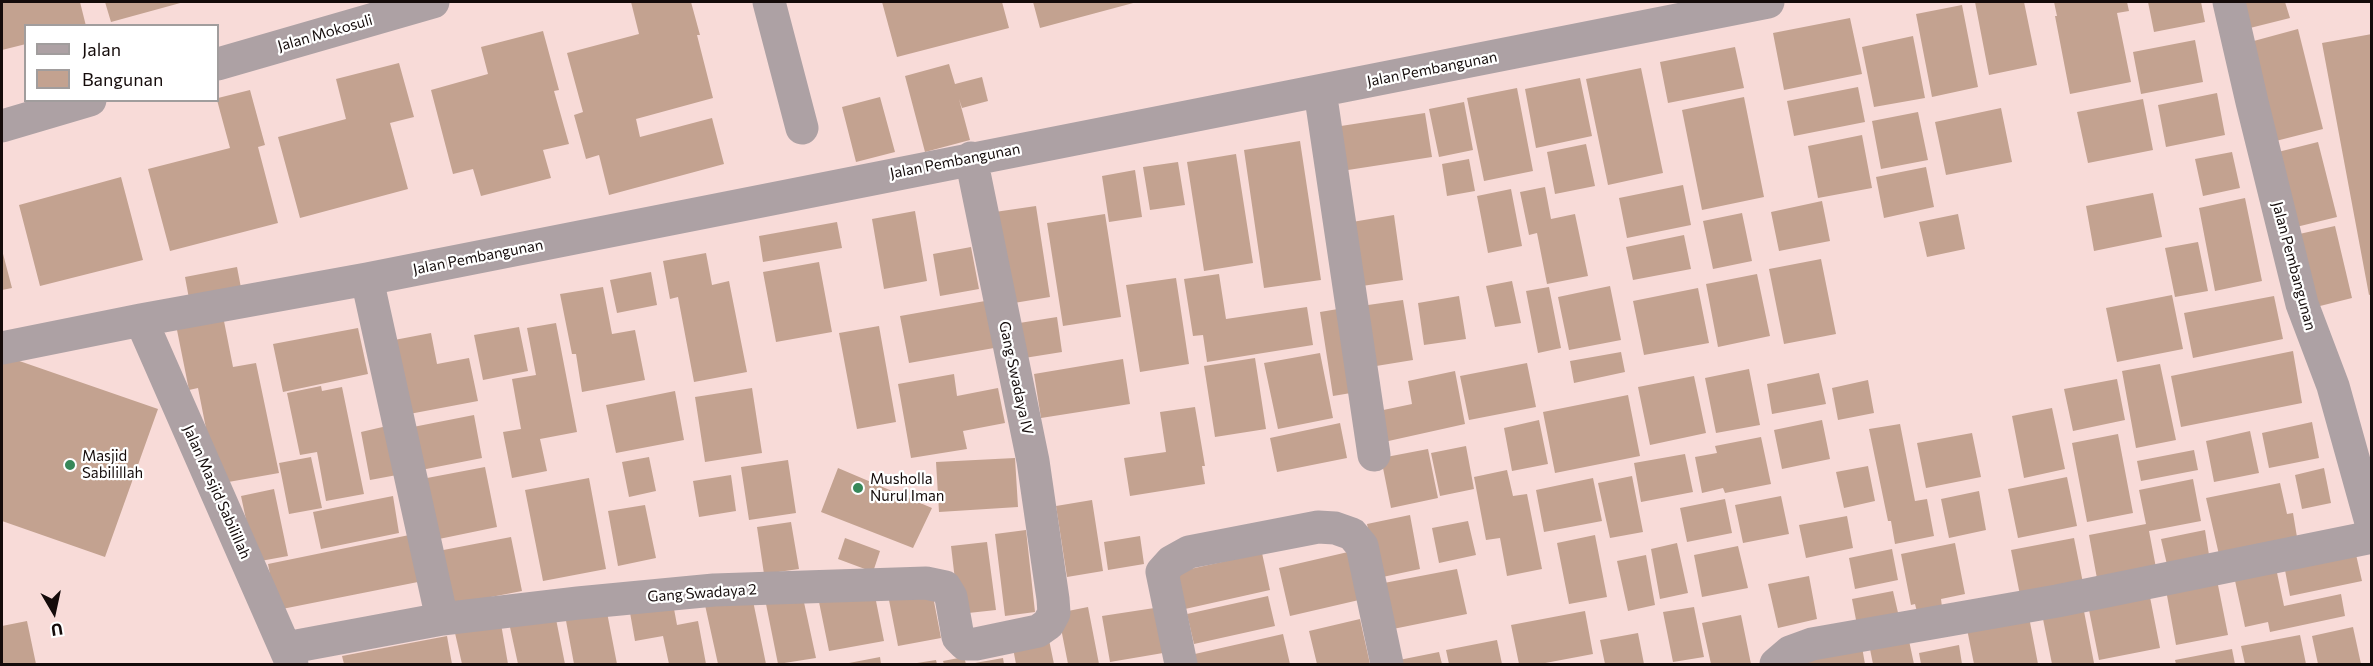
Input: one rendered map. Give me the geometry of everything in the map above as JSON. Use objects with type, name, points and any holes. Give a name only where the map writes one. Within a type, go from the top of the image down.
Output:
[{"type":"street","name":"Jalan Mokosuli","points":[[219,64],[433,2]]},
{"type":"street","points":[[769,2],[802,128]]},
{"type":"street","name":"Jalan Pembangunan","points":[[2,348],[367,279],[1768,2]]},
{"type":"street","name":"Jalan Pembangunan","points":[[2229,2],[2302,304],[2332,386],[2372,526]]},
{"type":"street","points":[[1320,91],[1374,455]]},
{"type":"street","points":[[2,126],[83,102]]},
{"type":"street","name":"Gang Swadaya IV","points":[[971,158],[1033,461],[1053,600]]},
{"type":"street","points":[[367,279],[442,620]]},
{"type":"street","name":"Jalan Masjid Sabilillah","points":[[141,320],[289,656]]},
{"type":"street","points":[[1181,664],[1162,572],[1172,562],[1189,552],[1318,527],[1335,528],[1352,534],[1362,546],[1387,664]]},
{"type":"street","points":[[1776,664],[1790,652],[1812,644],[2057,601],[2372,537]]},
{"type":"street","name":"Gang Swadaya 2","points":[[289,656],[442,620],[578,603],[714,590],[926,583],[945,587],[951,597],[958,638],[965,644],[976,644],[1038,631],[1048,624],[1054,613],[1053,600]]},
{"type":"building","points":[[2,2],[80,2],[86,24],[24,24],[24,44],[2,50]]},
{"type":"building","points":[[105,2],[184,2],[111,22]]},
{"type":"building","points":[[631,2],[691,2],[713,98],[636,119],[640,137],[712,118],[724,164],[609,195],[599,155],[586,159],[574,115],[583,112],[567,53],[639,34]]},
{"type":"building","points":[[882,2],[1002,2],[1009,28],[897,57]]},
{"type":"building","points":[[1033,2],[1137,2],[1040,28]]},
{"type":"building","points":[[1975,2],[2024,2],[2037,65],[1989,75]]},
{"type":"building","points":[[2054,2],[2127,2],[2129,11],[2117,13],[2131,82],[2070,94]]},
{"type":"building","points":[[2148,2],[2201,2],[2205,22],[2154,32]]},
{"type":"building","points":[[2234,2],[2285,2],[2290,18],[2242,30]]},
{"type":"building","points":[[1962,5],[1978,87],[1932,97],[1916,14]]},
{"type":"building","points":[[1850,18],[1862,74],[1784,90],[1773,33]]},
{"type":"building","points":[[2298,29],[2323,129],[2264,144],[2239,45]]},
{"type":"building","points":[[543,31],[559,90],[554,91],[569,144],[543,150],[551,178],[481,196],[473,169],[453,174],[431,90],[488,74],[481,47]]},
{"type":"building","points":[[2372,34],[2372,294],[2369,295],[2322,43]]},
{"type":"building","points":[[1913,36],[1925,98],[1874,107],[1862,47]]},
{"type":"building","points":[[2195,40],[2203,82],[2141,94],[2133,52]]},
{"type":"building","points":[[1735,47],[1744,88],[1668,103],[1660,62]]},
{"type":"building","points":[[399,63],[414,117],[390,123],[408,189],[300,218],[278,137],[346,119],[336,79]]},
{"type":"building","points":[[949,64],[955,84],[982,77],[988,101],[962,108],[959,99],[970,140],[925,152],[905,76]]},
{"type":"building","points":[[1641,68],[1663,173],[1608,185],[1586,79]]},
{"type":"building","points":[[1580,78],[1592,136],[1536,148],[1525,89]]},
{"type":"building","points":[[1858,87],[1865,122],[1794,136],[1787,101]]},
{"type":"building","points":[[1517,88],[1533,171],[1484,181],[1467,98]]},
{"type":"building","points":[[250,90],[265,145],[258,147],[278,223],[170,251],[148,169],[230,148],[218,102],[219,98]]},
{"type":"building","points":[[2217,93],[2225,135],[2166,147],[2158,105]]},
{"type":"building","points":[[880,97],[895,152],[856,162],[842,107]]},
{"type":"building","points":[[1744,97],[1764,197],[1702,210],[1682,110]]},
{"type":"building","points":[[2143,99],[2153,150],[2088,163],[2077,112]]},
{"type":"building","points":[[1464,102],[1473,150],[1439,157],[1429,109]]},
{"type":"building","points":[[2001,108],[2012,162],[1946,175],[1935,122]]},
{"type":"building","points":[[1918,112],[1928,160],[1881,169],[1872,121]]},
{"type":"building","points":[[1425,113],[1432,157],[1335,172],[1328,128]]},
{"type":"building","points":[[1862,135],[1872,188],[1818,198],[1808,146]]},
{"type":"building","points":[[1300,141],[1321,280],[1264,288],[1244,150]]},
{"type":"building","points":[[2318,142],[2337,217],[2288,229],[2270,154]]},
{"type":"building","points":[[1586,144],[1595,186],[1555,194],[1547,152]]},
{"type":"building","points":[[2232,152],[2240,188],[2203,196],[2195,159]]},
{"type":"building","points":[[1236,154],[1253,263],[1204,271],[1187,162]]},
{"type":"building","points":[[1469,159],[1475,191],[1447,196],[1442,164]]},
{"type":"building","points":[[1178,162],[1185,205],[1150,210],[1143,167]]},
{"type":"building","points":[[1926,167],[1934,207],[1884,218],[1876,177]]},
{"type":"building","points":[[1135,170],[1142,217],[1109,222],[1102,176]]},
{"type":"building","points":[[121,177],[143,260],[40,286],[19,205]]},
{"type":"building","points":[[1683,185],[1691,225],[1627,238],[1619,198]]},
{"type":"building","points":[[1545,187],[1551,219],[1575,214],[1588,276],[1547,284],[1537,233],[1529,235],[1520,192]]},
{"type":"building","points":[[1511,189],[1522,246],[1488,253],[1477,196]]},
{"type":"building","points":[[2153,193],[2162,237],[2094,251],[2086,206]]},
{"type":"building","points":[[2245,198],[2262,281],[2215,291],[2199,208]]},
{"type":"building","points":[[1822,201],[1830,241],[1779,251],[1771,212]]},
{"type":"building","points":[[1036,206],[1050,297],[1002,305],[988,213]]},
{"type":"building","points":[[915,211],[927,281],[884,289],[872,219]]},
{"type":"building","points":[[1742,213],[1752,261],[1713,269],[1703,221]]},
{"type":"building","points":[[1105,214],[1121,317],[1063,326],[1047,223]]},
{"type":"building","points":[[1958,214],[1965,249],[1927,257],[1919,222]]},
{"type":"building","points":[[1394,215],[1403,280],[1362,286],[1352,222]]},
{"type":"building","points":[[837,222],[842,248],[763,262],[759,236]]},
{"type":"building","points":[[2335,226],[2352,298],[2304,310],[2286,237]]},
{"type":"building","points":[[1684,235],[1691,269],[1633,280],[1626,247]]},
{"type":"building","points":[[2198,242],[2208,291],[2175,297],[2165,248]]},
{"type":"building","points":[[971,247],[979,289],[940,296],[933,254]]},
{"type":"building","points":[[2,250],[12,288],[2,290]]},
{"type":"building","points":[[706,253],[712,285],[729,281],[747,372],[694,382],[678,297],[670,299],[663,261]]},
{"type":"building","points":[[1821,259],[1836,334],[1784,344],[1769,269]]},
{"type":"building","points":[[819,262],[832,332],[776,342],[763,272]]},
{"type":"building","points":[[237,267],[242,293],[190,304],[185,277]]},
{"type":"building","points":[[651,272],[657,305],[617,313],[610,280]]},
{"type":"building","points":[[1219,274],[1226,319],[1307,307],[1313,345],[1207,362],[1203,335],[1193,336],[1184,279]]},
{"type":"building","points":[[1757,274],[1770,336],[1718,347],[1706,284]]},
{"type":"building","points":[[1176,278],[1189,364],[1140,372],[1126,285]]},
{"type":"building","points":[[1512,281],[1521,323],[1495,327],[1486,286]]},
{"type":"building","points":[[1610,286],[1621,340],[1569,350],[1558,297]]},
{"type":"building","points":[[603,287],[612,334],[635,330],[645,380],[582,392],[576,354],[572,354],[560,294]]},
{"type":"building","points":[[1549,287],[1561,348],[1538,353],[1526,291]]},
{"type":"building","points":[[1698,288],[1709,343],[1644,355],[1633,301]]},
{"type":"building","points":[[2172,295],[2183,349],[2117,362],[2106,308]]},
{"type":"building","points":[[1459,296],[1466,339],[1424,345],[1418,303]]},
{"type":"building","points":[[2274,296],[2283,339],[2193,358],[2184,313]]},
{"type":"building","points":[[1403,300],[1413,360],[1370,367],[1361,306]]},
{"type":"building","points":[[985,301],[994,348],[909,363],[900,316]]},
{"type":"building","points":[[1350,307],[1363,391],[1333,396],[1320,312]]},
{"type":"building","points":[[223,316],[233,367],[256,363],[279,473],[217,484],[198,388],[189,390],[176,325]]},
{"type":"building","points":[[1057,317],[1062,352],[1018,359],[1013,324]]},
{"type":"building","points":[[556,323],[577,432],[540,439],[547,471],[512,478],[503,432],[521,429],[512,379],[536,375],[527,328]]},
{"type":"building","points":[[879,326],[896,422],[857,429],[839,333]]},
{"type":"building","points":[[519,327],[528,371],[483,380],[474,335]]},
{"type":"building","points":[[358,328],[368,374],[283,392],[273,344]]},
{"type":"building","points":[[431,333],[437,364],[469,358],[478,401],[404,415],[389,341]]},
{"type":"building","points":[[2293,351],[2302,403],[2181,427],[2171,376]]},
{"type":"building","points":[[1621,352],[1625,372],[1574,383],[1570,361]]},
{"type":"building","points":[[1320,353],[1333,418],[1278,429],[1264,363]]},
{"type":"building","name":"Masjid Sabilillah","points":[[2,355],[158,409],[105,557],[2,521]]},
{"type":"building","points":[[1255,358],[1266,429],[1215,437],[1204,366]]},
{"type":"building","points":[[1123,359],[1130,404],[1041,418],[1034,374]]},
{"type":"building","points":[[1527,363],[1536,407],[1469,420],[1460,376]]},
{"type":"building","points":[[2160,364],[2176,440],[2136,448],[2122,371]]},
{"type":"building","points":[[1749,369],[1760,425],[1716,433],[1705,378]]},
{"type":"building","points":[[1455,371],[1465,424],[1375,444],[1369,413],[1412,404],[1408,381]]},
{"type":"building","points":[[1819,373],[1826,404],[1772,414],[1767,384]]},
{"type":"building","points":[[954,374],[957,396],[998,388],[1005,423],[963,431],[967,449],[911,458],[898,384]]},
{"type":"building","points":[[1694,376],[1706,433],[1650,445],[1638,387]]},
{"type":"building","points":[[2117,379],[2125,420],[2073,431],[2064,389]]},
{"type":"building","points":[[1868,380],[1874,413],[1838,420],[1832,388]]},
{"type":"building","points":[[321,386],[322,391],[342,387],[364,494],[326,501],[317,452],[300,455],[287,393]]},
{"type":"building","points":[[752,388],[762,453],[705,462],[695,397]]},
{"type":"building","points":[[675,391],[684,440],[616,453],[606,405]]},
{"type":"building","points":[[1628,395],[1640,456],[1555,473],[1543,412]]},
{"type":"building","points":[[1195,407],[1205,466],[1202,466],[1205,484],[1130,496],[1124,458],[1166,452],[1160,412]]},
{"type":"building","points":[[2052,408],[2065,469],[2024,478],[2012,416]]},
{"type":"building","points":[[474,415],[482,458],[421,470],[413,427]]},
{"type":"building","points":[[1539,420],[1548,464],[1512,471],[1504,428]]},
{"type":"building","points":[[1822,420],[1830,459],[1782,469],[1774,430]]},
{"type":"building","points":[[2312,422],[2319,458],[2269,468],[2262,433]]},
{"type":"building","points":[[1340,423],[1347,458],[1277,472],[1270,438]]},
{"type":"building","points":[[1900,424],[1915,501],[1927,499],[1934,536],[1895,544],[1869,429]]},
{"type":"building","points":[[387,426],[397,475],[370,480],[361,432]]},
{"type":"building","points":[[2250,431],[2259,473],[2214,482],[2206,441]]},
{"type":"building","points":[[1972,433],[1981,477],[1926,488],[1917,443]]},
{"type":"building","points":[[2118,434],[2133,513],[2087,522],[2072,443]]},
{"type":"building","points":[[1761,437],[1771,484],[1725,493],[1723,488],[1702,493],[1695,457],[1717,453],[1715,446]]},
{"type":"building","points":[[1466,446],[1474,489],[1440,496],[1431,453]]},
{"type":"building","points":[[1428,449],[1438,498],[1391,508],[1381,458]]},
{"type":"building","points":[[2194,450],[2198,470],[2141,481],[2137,461]]},
{"type":"building","points":[[1685,454],[1693,492],[1641,502],[1634,463]]},
{"type":"building","points":[[311,457],[322,508],[289,514],[279,463]]},
{"type":"building","points":[[649,457],[656,491],[629,497],[622,462]]},
{"type":"building","points":[[1015,458],[1018,507],[939,512],[936,462]]},
{"type":"building","points":[[788,460],[796,513],[749,520],[741,467]]},
{"type":"building","points":[[1868,466],[1875,501],[1844,508],[1836,472]]},
{"type":"building","points":[[485,467],[497,527],[439,539],[427,478]]},
{"type":"building","name":"Musholla Nurul Iman","points":[[838,468],[932,508],[913,548],[821,512]]},
{"type":"building","points":[[2324,468],[2331,503],[2302,509],[2295,475]]},
{"type":"building","points":[[1507,470],[1513,496],[1527,494],[1542,569],[1507,576],[1500,538],[1486,540],[1474,477]]},
{"type":"building","points":[[731,475],[736,511],[699,517],[693,481]]},
{"type":"building","points":[[1632,476],[1643,532],[1610,538],[1598,483]]},
{"type":"building","points":[[2067,477],[2077,526],[2018,538],[2008,489]]},
{"type":"building","points":[[589,478],[606,569],[543,581],[525,490]]},
{"type":"building","points":[[1593,478],[1602,521],[1544,532],[1536,490]]},
{"type":"building","points":[[2193,479],[2201,521],[2149,531],[2157,573],[2098,584],[2089,535],[2146,524],[2139,490]]},
{"type":"building","points":[[2280,483],[2287,514],[2293,513],[2298,543],[2220,559],[2206,498]]},
{"type":"building","points":[[274,489],[288,556],[255,562],[241,496]]},
{"type":"building","points":[[1979,491],[1986,530],[1949,538],[1941,499]]},
{"type":"building","points":[[393,496],[399,533],[321,549],[313,512]]},
{"type":"building","points":[[1781,496],[1789,534],[1743,543],[1735,505]]},
{"type":"building","points":[[1725,499],[1732,533],[1687,542],[1680,508]]},
{"type":"building","points":[[1092,500],[1103,571],[1067,577],[1056,506]]},
{"type":"building","points":[[645,505],[656,558],[618,566],[608,511]]},
{"type":"building","points":[[1410,515],[1420,569],[1378,578],[1367,524]]},
{"type":"building","points":[[1847,516],[1853,548],[1806,558],[1799,525]]},
{"type":"building","points":[[1468,521],[1476,555],[1439,563],[1432,528]]},
{"type":"building","points":[[791,522],[799,569],[764,574],[757,527]]},
{"type":"building","points":[[1026,530],[1035,612],[1005,616],[995,534]]},
{"type":"building","points":[[2205,530],[2210,561],[2168,569],[2161,539]]},
{"type":"building","points":[[419,533],[428,580],[277,610],[268,564]]},
{"type":"building","points":[[1595,535],[1607,597],[1569,604],[1557,543]]},
{"type":"building","points":[[1140,536],[1144,564],[1108,570],[1104,542]]},
{"type":"building","points":[[511,537],[522,591],[444,606],[433,552]]},
{"type":"building","points":[[845,538],[880,551],[873,572],[838,559]]},
{"type":"building","points":[[2074,538],[2083,583],[2020,595],[2011,550]]},
{"type":"building","points":[[987,542],[996,610],[959,614],[951,546]]},
{"type":"building","points":[[1677,543],[1688,593],[1660,599],[1651,549]]},
{"type":"building","points":[[1955,543],[1965,594],[1941,599],[1942,607],[1917,612],[1915,604],[1911,605],[1901,554]]},
{"type":"building","points":[[1738,546],[1748,588],[1702,597],[1694,555]]},
{"type":"building","points":[[1892,549],[1898,580],[1855,589],[1849,558]]},
{"type":"building","points":[[2355,550],[2362,581],[2290,596],[2284,565]]},
{"type":"building","points":[[1348,552],[1359,600],[1290,616],[1279,568]]},
{"type":"building","points":[[1262,553],[1270,590],[1185,609],[1177,572]]},
{"type":"building","points":[[1646,555],[1655,605],[1628,611],[1617,561]]},
{"type":"building","points":[[2276,568],[2284,606],[2341,594],[2345,616],[2270,632],[2268,622],[2245,627],[2234,576]]},
{"type":"building","points":[[1457,569],[1467,614],[1393,629],[1384,583]]},
{"type":"building","points":[[1809,576],[1817,619],[1778,628],[1768,584]]},
{"type":"building","points":[[2217,580],[2228,635],[2176,645],[2166,590]]},
{"type":"building","points":[[931,586],[941,638],[898,646],[888,595]]},
{"type":"building","points":[[874,591],[884,641],[829,651],[819,602]]},
{"type":"building","points":[[1893,591],[1899,617],[1857,625],[1852,599]]},
{"type":"building","points":[[802,593],[816,658],[778,664],[765,599]]},
{"type":"building","points":[[752,596],[766,664],[718,664],[705,605]]},
{"type":"building","points":[[1268,596],[1275,626],[1194,644],[1187,614]]},
{"type":"building","points":[[2150,597],[2160,648],[2099,660],[2089,610]]},
{"type":"building","points":[[672,598],[677,625],[698,621],[706,664],[669,664],[663,636],[635,641],[629,607]]},
{"type":"building","points":[[605,602],[617,664],[574,664],[564,610]]},
{"type":"building","points":[[2083,606],[2094,663],[2052,664],[2042,614]]},
{"type":"building","points":[[1088,607],[1099,664],[1068,664],[1058,613]]},
{"type":"building","points":[[1161,607],[1169,652],[1110,662],[1102,616]]},
{"type":"building","points":[[1694,607],[1704,657],[1673,662],[1663,612]]},
{"type":"building","points":[[554,609],[565,664],[518,664],[508,618]]},
{"type":"building","points":[[1585,611],[1593,654],[1540,664],[1519,664],[1511,625]]},
{"type":"building","points":[[1741,615],[1751,664],[1711,664],[1702,623]]},
{"type":"building","points":[[2029,617],[2038,664],[1974,664],[1967,629]]},
{"type":"building","points":[[1360,619],[1370,664],[1317,664],[1309,631]]},
{"type":"building","points":[[27,621],[36,664],[2,664],[2,626]]},
{"type":"building","points":[[501,624],[508,664],[462,664],[455,633]]},
{"type":"building","points":[[2353,627],[2361,664],[2318,664],[2312,636]]},
{"type":"building","points":[[1638,633],[1644,664],[1605,664],[1600,640]]},
{"type":"building","points":[[1283,634],[1290,664],[1188,664],[1186,656]]},
{"type":"building","points":[[1048,635],[1054,664],[1016,664],[1012,643]]},
{"type":"building","points":[[2300,635],[2306,664],[2245,664],[2241,646]]},
{"type":"building","points":[[447,636],[452,664],[344,664],[342,656]]},
{"type":"building","points":[[1908,636],[1914,664],[1873,664],[1869,644]]},
{"type":"building","points":[[1497,640],[1502,664],[1449,664],[1446,650]]},
{"type":"building","points":[[1959,645],[1962,664],[1921,664],[1919,653]]},
{"type":"building","points":[[1862,647],[1865,664],[1795,664]]},
{"type":"building","points":[[2232,649],[2235,664],[2176,664],[2175,660]]},
{"type":"building","points":[[1439,652],[1442,664],[1395,664],[1394,661]]},
{"type":"building","points":[[880,657],[881,664],[849,664],[849,663]]},
{"type":"building","points":[[964,657],[966,664],[944,664],[943,661]]},
{"type":"building","points":[[1003,658],[1004,664],[975,664],[975,663]]},
{"type":"building","points":[[936,660],[937,664],[917,664],[917,663]]},
{"type":"place","name":"Masjid Sabilillah","points":[[70,465]]},
{"type":"place","name":"Musholla Nurul Iman","points":[[858,488]]}]
